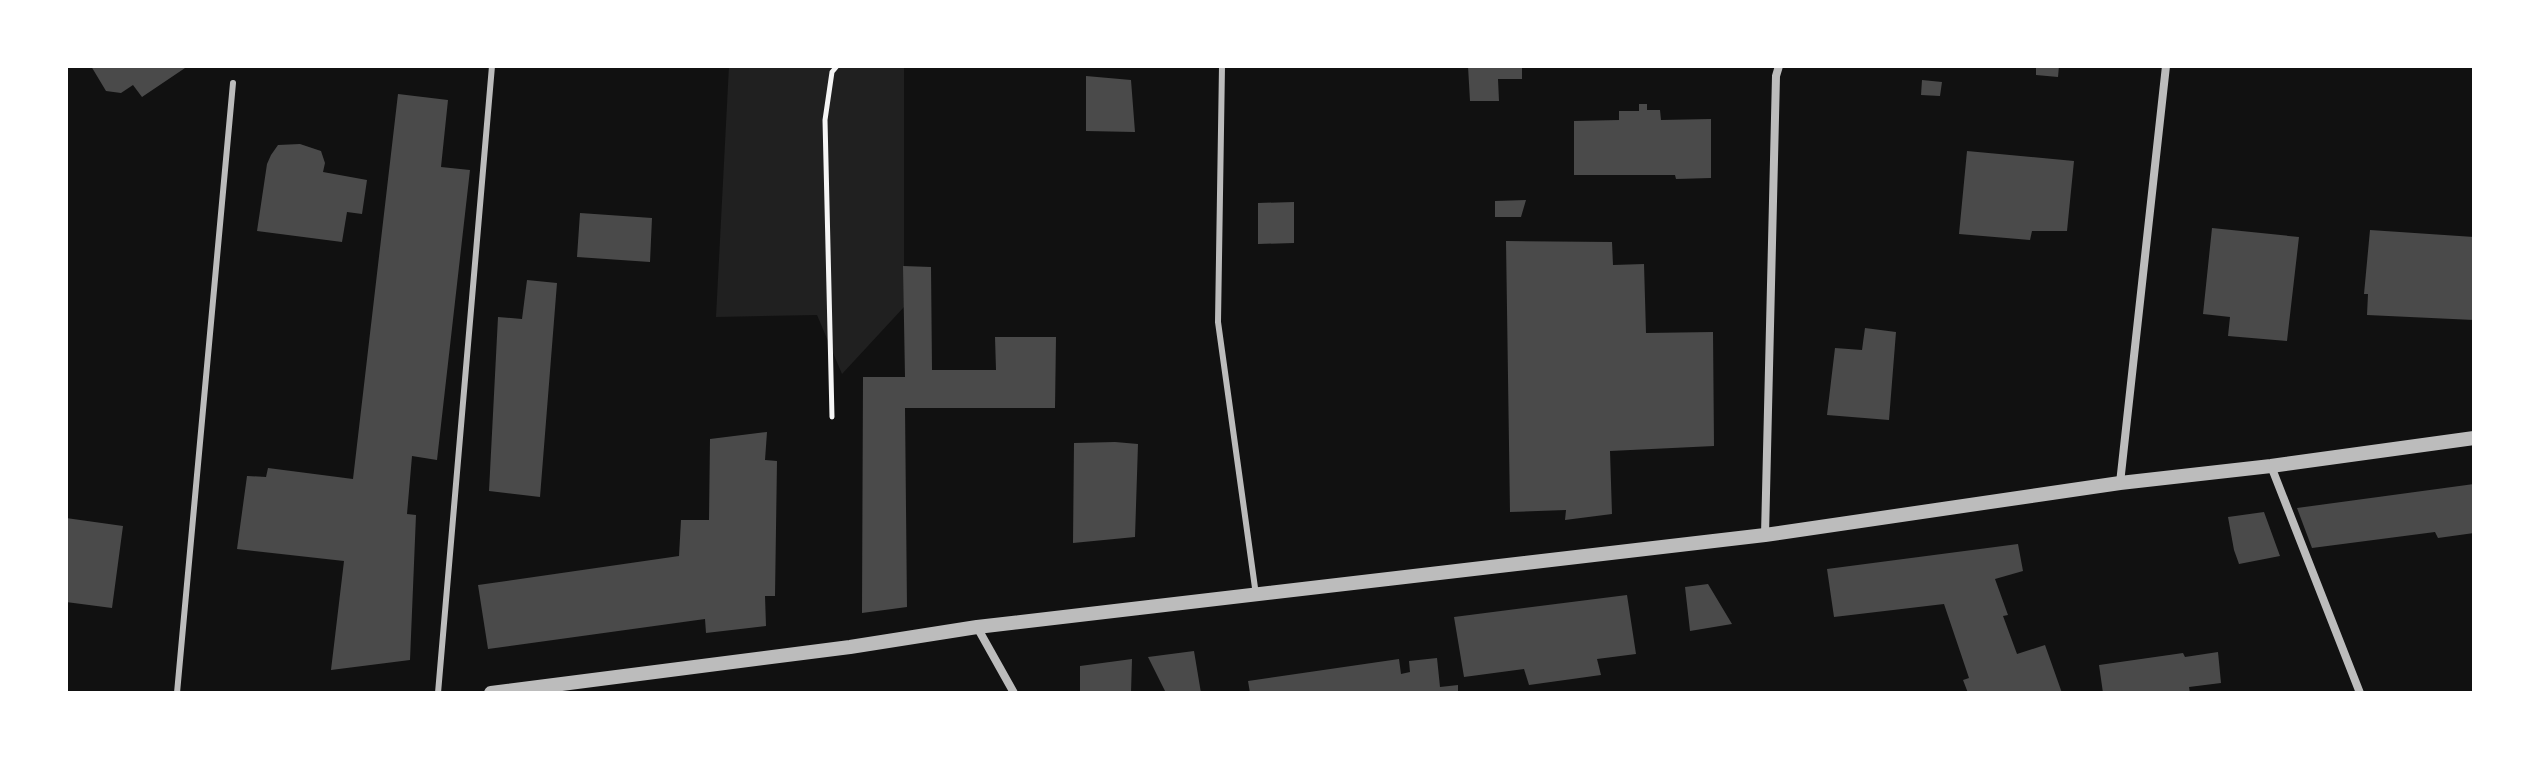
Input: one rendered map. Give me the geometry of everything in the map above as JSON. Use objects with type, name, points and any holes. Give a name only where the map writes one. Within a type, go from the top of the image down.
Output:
[{"type":"street","points":[[1765,535],[1776,76],[1779,66]]},
{"type":"street","points":[[2120,483],[2166,66]]},
{"type":"street","points":[[491,693],[850,647],[977,627],[1765,535],[2120,483],[2474,438]]},
{"type":"street","points":[[2271,466],[2360,693]]},
{"type":"street","points":[[977,627],[1014,693]]},
{"type":"lane","points":[[438,693],[492,66]]},
{"type":"lane","points":[[1222,66],[1218,322],[1256,595]]},
{"type":"lane","points":[[177,693],[233,83]]},
{"type":"path","points":[[832,417],[825,120],[832,72],[837,66]]},
{"type":"shaded area","points":[[729,66],[904,66],[904,307],[842,374],[817,315],[716,317]]},
{"type":"building","points":[[91,66],[188,66],[142,97],[133,85],[121,93],[106,91]]},
{"type":"building","points":[[1468,66],[1522,66],[1522,79],[1498,79],[1499,101],[1470,101]]},
{"type":"building","points":[[2036,66],[2059,66],[2058,77],[2036,75]]},
{"type":"building","points":[[1086,76],[1131,80],[1135,132],[1086,131]]},
{"type":"building","points":[[1922,80],[1942,82],[1940,96],[1921,95]]},
{"type":"building","points":[[398,94],[448,100],[441,167],[470,170],[437,460],[412,456],[407,514],[416,515],[410,660],[331,670],[344,561],[237,549],[247,476],[266,477],[268,468],[353,479]]},
{"type":"building","points":[[1639,104],[1647,104],[1647,110],[1660,110],[1661,120],[1711,119],[1711,178],[1574,175],[1574,121],[1619,120],[1619,111],[1639,111]]},
{"type":"building","points":[[300,144],[321,151],[325,163],[323,172],[367,180],[362,214],[347,212],[342,242],[257,231],[271,155],[278,145]]},
{"type":"building","points":[[1967,151],[2074,161],[2067,231],[2032,231],[2030,240],[1959,234]]},
{"type":"building","points":[[1526,200],[1521,217],[1495,217],[1495,201]]},
{"type":"building","points":[[1294,202],[1294,243],[1258,244],[1258,203]]},
{"type":"building","points":[[580,213],[652,218],[650,262],[577,257]]},
{"type":"building","points":[[2212,228],[2299,237],[2287,341],[2228,336],[2230,317],[2203,314]]},
{"type":"building","points":[[2370,230],[2474,237],[2474,320],[2367,315],[2368,294],[2364,294]]},
{"type":"building","points":[[1506,241],[1612,242],[1613,265],[1644,264],[1646,333],[1713,332],[1714,446],[1610,451],[1612,514],[1565,520],[1566,510],[1510,512]]},
{"type":"building","points":[[903,266],[931,267],[932,370],[996,370],[995,337],[1056,337],[1055,408],[905,408],[907,607],[862,613],[863,377],[905,377]]},
{"type":"building","points":[[527,280],[557,283],[540,497],[489,491],[498,317],[522,319]]},
{"type":"building","points":[[1865,328],[1896,332],[1889,420],[1827,415],[1835,348],[1862,350]]},
{"type":"building","points":[[767,432],[765,460],[777,461],[775,596],[765,596],[766,626],[706,633],[705,619],[488,649],[478,585],[679,556],[681,520],[709,520],[710,439]]},
{"type":"building","points":[[1074,443],[1138,444],[1135,537],[1073,543]]},
{"type":"building","points":[[2474,484],[2474,533],[2438,538],[2435,532],[2312,548],[2297,508]]},
{"type":"building","points":[[2264,512],[2280,556],[2239,564],[2228,517]]},
{"type":"building","points":[[66,518],[123,526],[112,608],[66,602]]},
{"type":"building","points":[[2018,544],[2023,571],[1995,579],[2008,615],[2003,616],[2017,654],[2045,645],[2062,693],[1968,693],[1963,680],[1969,678],[1944,604],[1834,617],[1827,569]]},
{"type":"building","points":[[1708,584],[1732,624],[1690,631],[1685,587]]},
{"type":"building","points":[[1627,595],[1636,654],[1597,659],[1601,675],[1529,685],[1524,669],[1464,677],[1454,617]]},
{"type":"building","points":[[1194,651],[1201,693],[1166,693],[1148,657]]},
{"type":"building","points":[[2218,652],[2221,683],[2189,687],[2190,693],[2103,693],[2099,665],[2183,653],[2185,657]]},
{"type":"building","points":[[1437,658],[1440,687],[1458,685],[1458,693],[1250,693],[1248,681],[1399,659],[1401,674],[1410,672],[1409,661]]},
{"type":"building","points":[[1132,659],[1131,693],[1080,693],[1080,666]]}]
